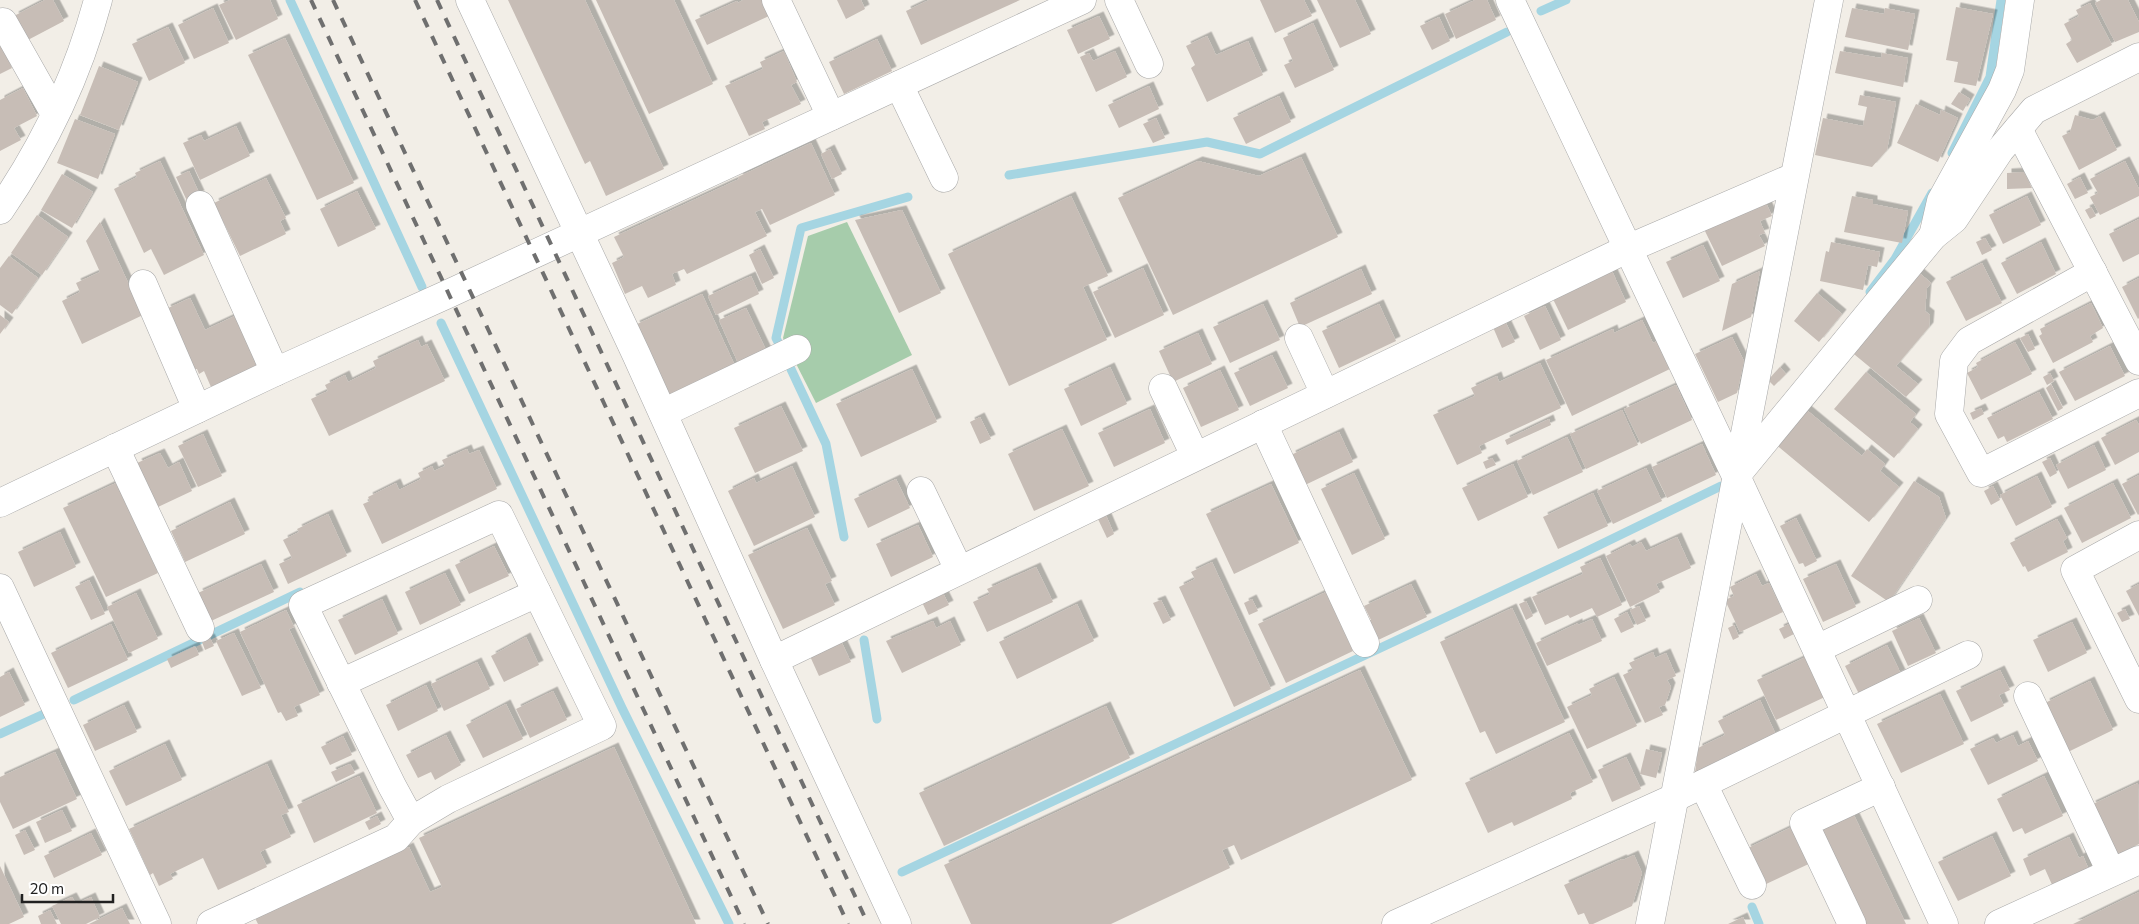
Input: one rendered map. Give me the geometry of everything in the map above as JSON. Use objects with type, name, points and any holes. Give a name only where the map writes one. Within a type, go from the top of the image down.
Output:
[{"type":"street","points":[[0,210],[38,148],[79,64],[98,0]]},
{"type":"street","points":[[470,0],[580,233],[774,660],[897,924]]},
{"type":"street","points":[[776,0],[831,116]]},
{"type":"street","points":[[0,503],[275,372],[1082,0]]},
{"type":"street","points":[[1119,0],[1149,64]]},
{"type":"street","points":[[1510,0],[1736,476],[1944,924]]},
{"type":"street","points":[[1653,921],[1674,798],[1828,0]]},
{"type":"street","points":[[1932,236],[1947,167],[2002,90],[2010,70],[2020,0]]},
{"type":"street","points":[[4,22],[55,114]]},
{"type":"street","points":[[1736,476],[1932,236],[1954,219],[2000,150],[2034,110],[2139,57]]},
{"type":"street","points":[[899,85],[944,178]]},
{"type":"street","points":[[2018,129],[2139,361]]},
{"type":"street","points":[[774,660],[1627,249],[1794,177]]},
{"type":"street","points":[[200,205],[275,372]]},
{"type":"street","points":[[2093,272],[1969,341],[1954,361],[1950,414],[1981,473],[2139,393]]},
{"type":"street","points":[[143,284],[197,409]]},
{"type":"street","points":[[1299,338],[1325,394]]},
{"type":"street","points":[[663,413],[797,349]]},
{"type":"street","points":[[1163,388],[1195,456]]},
{"type":"street","points":[[1263,424],[1365,643]]},
{"type":"street","points":[[115,448],[200,628]]},
{"type":"street","points":[[921,491],[959,570]]},
{"type":"street","points":[[211,924],[396,838],[411,820],[448,799],[602,726],[499,515],[303,605],[411,820]]},
{"type":"street","points":[[2139,535],[2075,570],[2139,699]]},
{"type":"street","points":[[0,588],[157,924]]},
{"type":"street","points":[[341,683],[536,593]]},
{"type":"street","points":[[1817,649],[1918,600]]},
{"type":"street","points":[[1396,924],[1674,798],[1968,655]]},
{"type":"street","points":[[2028,696],[2111,872]]},
{"type":"street","points":[[1702,784],[1752,885]]},
{"type":"street","points":[[1852,924],[1804,823],[1881,787]]},
{"type":"street","points":[[1999,924],[2139,860]]},
{"type":"green space","points":[[847,222],[912,355],[816,403],[783,338],[808,236]]},
{"type":"building","points":[[45,0],[53,0],[64,21],[26,41],[14,16]]},
{"type":"building","points":[[230,0],[270,0],[278,19],[236,40],[219,5]]},
{"type":"building","points":[[508,0],[585,0],[664,169],[606,196],[590,161],[585,164]]},
{"type":"building","points":[[596,0],[674,0],[713,84],[649,114]]},
{"type":"building","points":[[743,0],[762,0],[769,16],[707,45],[695,20]]},
{"type":"building","points":[[837,0],[861,0],[865,9],[846,19]]},
{"type":"building","points":[[929,0],[1020,0],[921,45],[906,11]]},
{"type":"building","points":[[1260,0],[1304,0],[1312,16],[1275,33]]},
{"type":"building","points":[[1317,0],[1355,0],[1371,34],[1340,48]]},
{"type":"building","points":[[1475,0],[1487,0],[1496,20],[1456,39],[1445,14]]},
{"type":"building","points":[[2101,0],[2128,0],[2139,22],[2139,32],[2115,42],[2095,3]]},
{"type":"building","points":[[2090,3],[2112,45],[2077,63],[2066,44],[2072,40],[2064,24],[2079,16],[2076,10]]},
{"type":"building","points":[[1956,7],[1993,14],[1976,86],[1954,82],[1958,62],[1946,60]]},
{"type":"building","points":[[213,8],[229,43],[194,59],[178,25]]},
{"type":"building","points":[[1852,8],[1884,14],[1885,8],[1915,14],[1908,50],[1845,37]]},
{"type":"building","points":[[1099,16],[1110,39],[1078,54],[1067,30]]},
{"type":"building","points":[[1439,17],[1450,41],[1432,50],[1420,26]]},
{"type":"building","points":[[1313,23],[1334,70],[1295,88],[1284,65],[1293,61],[1283,38]]},
{"type":"building","points":[[168,27],[185,63],[149,81],[132,44]]},
{"type":"building","points":[[0,35],[2,47],[12,68],[0,74]]},
{"type":"building","points":[[1207,36],[1216,55],[1248,41],[1263,75],[1207,102],[1191,68],[1195,65],[1186,46]]},
{"type":"building","points":[[285,38],[354,183],[317,200],[248,55]]},
{"type":"building","points":[[877,39],[892,71],[844,94],[829,62]]},
{"type":"building","points":[[784,51],[797,82],[791,85],[801,104],[762,122],[765,129],[749,136],[725,86],[763,69],[760,62]]},
{"type":"building","points":[[1115,51],[1127,77],[1096,92],[1080,57],[1089,53],[1093,61]]},
{"type":"building","points":[[1840,51],[1881,58],[1882,53],[1908,58],[1903,87],[1835,73]]},
{"type":"building","points":[[99,66],[138,82],[119,130],[80,115]]},
{"type":"building","points":[[1149,86],[1159,109],[1119,128],[1108,105]]},
{"type":"building","points":[[23,88],[37,116],[14,128],[21,140],[0,151],[0,100]]},
{"type":"building","points":[[1959,92],[1970,99],[1963,111],[1951,104]]},
{"type":"building","points":[[1860,95],[1896,102],[1887,150],[1872,167],[1815,155],[1823,118],[1863,126],[1867,107],[1858,105]]},
{"type":"building","points":[[1279,96],[1291,122],[1246,144],[1233,118]]},
{"type":"building","points":[[1916,104],[1940,115],[1941,110],[1958,118],[1938,162],[1897,143]]},
{"type":"building","points":[[2075,115],[2093,120],[2100,116],[2117,150],[2079,170],[2062,136],[2070,132]]},
{"type":"building","points":[[1156,118],[1165,138],[1153,143],[1143,124]]},
{"type":"building","points":[[75,119],[115,134],[98,179],[57,163]]},
{"type":"building","points":[[236,126],[250,156],[200,180],[183,143],[201,135],[204,141]]},
{"type":"building","points":[[811,143],[835,195],[770,225],[762,209],[755,212],[767,236],[687,274],[684,269],[672,274],[676,285],[648,298],[642,286],[625,294],[612,263],[624,257],[614,237]]},
{"type":"building","points":[[830,149],[842,174],[832,179],[821,154]]},
{"type":"building","points":[[1301,157],[1338,237],[1173,315],[1118,198],[1198,161],[1259,176]]},
{"type":"building","points":[[160,161],[204,255],[164,275],[151,249],[144,253],[114,189],[137,177],[135,173]]},
{"type":"building","points":[[2125,161],[2139,189],[2139,196],[2100,215],[2090,197],[2098,193],[2090,179]]},
{"type":"building","points":[[189,171],[200,195],[187,201],[176,177]]},
{"type":"building","points":[[2024,172],[2032,188],[2007,189],[2007,173]]},
{"type":"building","points":[[62,174],[93,192],[72,228],[41,210]]},
{"type":"building","points":[[2080,177],[2088,193],[2075,199],[2067,184]]},
{"type":"building","points":[[266,178],[286,218],[280,221],[286,234],[240,256],[214,203]]},
{"type":"building","points":[[357,191],[376,229],[338,247],[320,209]]},
{"type":"building","points":[[1071,196],[1108,276],[1083,287],[1107,340],[1009,386],[948,254]]},
{"type":"building","points":[[1852,196],[1873,200],[1873,204],[1908,211],[1902,243],[1844,232]]},
{"type":"building","points":[[2027,196],[2041,225],[2003,244],[1989,215]]},
{"type":"building","points":[[1766,203],[1772,216],[1760,221],[1765,233],[1759,235],[1765,246],[1722,266],[1703,227]]},
{"type":"building","points":[[2091,207],[2096,216],[2090,219],[2085,210]]},
{"type":"building","points":[[902,210],[941,293],[899,313],[855,220]]},
{"type":"building","points":[[37,215],[68,237],[42,275],[11,253]]},
{"type":"building","points":[[2139,219],[2139,254],[2123,262],[2109,234]]},
{"type":"building","points":[[100,222],[143,315],[82,344],[62,301],[80,292],[76,283],[100,272],[86,241]]},
{"type":"building","points":[[1985,238],[1992,250],[1982,255],[1976,242]]},
{"type":"building","points":[[1831,242],[1880,252],[1877,267],[1868,265],[1863,290],[1820,281],[1826,251],[1829,252]]},
{"type":"building","points":[[2041,242],[2056,274],[2017,294],[2001,263]]},
{"type":"building","points":[[1703,245],[1720,281],[1683,298],[1666,262]]},
{"type":"building","points":[[760,249],[774,278],[762,284],[749,255]]},
{"type":"building","points":[[9,256],[38,278],[12,314],[0,305],[0,268]]},
{"type":"building","points":[[1982,263],[2002,303],[1966,321],[1946,282]]},
{"type":"building","points":[[1143,268],[1164,315],[1115,338],[1093,292]]},
{"type":"building","points":[[1361,269],[1372,294],[1300,327],[1290,303]]},
{"type":"building","points":[[1916,270],[1931,283],[1927,288],[1925,311],[1930,315],[1929,327],[1896,366],[1918,384],[1906,397],[1849,350]]},
{"type":"building","points":[[1612,271],[1626,302],[1568,330],[1553,299]]},
{"type":"building","points":[[1760,271],[1751,317],[1722,331],[1732,284]]},
{"type":"building","points":[[751,276],[759,294],[716,315],[708,296]]},
{"type":"building","points":[[2139,278],[2139,318],[2138,319],[2122,287]]},
{"type":"building","points":[[1817,293],[1842,314],[1819,342],[1794,321]]},
{"type":"building","points":[[702,294],[736,368],[670,399],[635,325]]},
{"type":"building","points":[[190,298],[205,330],[237,315],[260,364],[211,387],[204,371],[199,374],[197,369],[195,369],[166,309]]},
{"type":"building","points":[[2091,303],[2103,328],[2090,336],[2093,342],[2053,363],[2039,336],[2042,334],[2040,329]]},
{"type":"building","points":[[1263,304],[1280,340],[1230,363],[1213,327]]},
{"type":"building","points":[[1379,304],[1396,341],[1339,368],[1322,331]]},
{"type":"building","points":[[1545,306],[1561,340],[1540,350],[1524,316]]},
{"type":"building","points":[[746,308],[767,352],[739,365],[719,320]]},
{"type":"building","points":[[0,315],[9,322],[0,334]]},
{"type":"building","points":[[1504,319],[1515,342],[1502,348],[1492,325]]},
{"type":"building","points":[[1642,320],[1653,343],[1659,340],[1672,368],[1572,416],[1546,360],[1613,329],[1614,333]]},
{"type":"building","points":[[1198,333],[1212,364],[1173,382],[1159,351]]},
{"type":"building","points":[[2028,334],[2035,349],[2028,352],[2020,338]]},
{"type":"building","points":[[1732,337],[1744,361],[1737,393],[1718,402],[1695,354]]},
{"type":"building","points":[[418,340],[421,347],[427,344],[445,381],[329,436],[311,399],[328,391],[325,385],[345,375],[348,382],[376,368],[373,361]]},
{"type":"building","points":[[2015,342],[2032,374],[1981,400],[1967,373],[1978,367],[1976,363]]},
{"type":"building","points":[[2110,346],[2125,376],[2075,401],[2059,372]]},
{"type":"building","points":[[1272,355],[1288,388],[1250,406],[1234,373]]},
{"type":"building","points":[[1540,363],[1561,408],[1479,446],[1482,453],[1457,465],[1433,415],[1475,396],[1471,388],[1497,376],[1499,382]]},
{"type":"building","points":[[1110,367],[1127,404],[1081,426],[1064,389]]},
{"type":"building","points":[[1780,367],[1786,374],[1774,386],[1768,380]]},
{"type":"building","points":[[912,369],[937,422],[861,457],[836,404]]},
{"type":"building","points":[[1220,370],[1239,410],[1201,427],[1183,388]]},
{"type":"building","points":[[1866,372],[1916,414],[1910,422],[1918,429],[1894,458],[1834,409]]},
{"type":"building","points":[[2050,373],[2054,381],[2047,385],[2043,377]]},
{"type":"building","points":[[2051,384],[2063,408],[2058,411],[2046,388]]},
{"type":"building","points":[[1676,385],[1692,420],[1641,444],[1624,409]]},
{"type":"building","points":[[2039,392],[2053,419],[2007,442],[2004,436],[1998,439],[1987,418]]},
{"type":"building","points":[[781,406],[803,451],[755,473],[734,428]]},
{"type":"building","points":[[1803,407],[1862,456],[1867,449],[1885,464],[1880,471],[1899,487],[1869,522],[1774,443]]},
{"type":"building","points":[[1981,408],[1984,414],[1973,420],[1970,413]]},
{"type":"building","points":[[1150,409],[1165,443],[1114,467],[1098,433]]},
{"type":"building","points":[[1622,410],[1638,445],[1586,469],[1570,434]]},
{"type":"building","points":[[980,417],[991,439],[980,444],[970,422]]},
{"type":"building","points":[[1549,419],[1551,425],[1507,445],[1505,440]]},
{"type":"building","points":[[2136,420],[2139,425],[2139,452],[2115,465],[2101,438]]},
{"type":"building","points":[[1062,429],[1089,486],[1034,511],[1008,454]]},
{"type":"building","points":[[1339,432],[1353,462],[1305,485],[1291,455]]},
{"type":"building","points":[[203,434],[222,476],[198,487],[178,446]]},
{"type":"building","points":[[1567,437],[1583,472],[1533,495],[1517,461]]},
{"type":"building","points":[[1702,444],[1716,475],[1667,498],[1652,467]]},
{"type":"building","points":[[2094,445],[2106,470],[2068,489],[2056,465]]},
{"type":"building","points":[[467,449],[469,454],[479,450],[497,489],[382,544],[363,504],[370,501],[368,497],[396,483],[399,490],[421,479],[418,473],[432,466],[434,471],[445,466],[442,460]]},
{"type":"building","points":[[160,453],[168,468],[179,462],[192,491],[158,507],[137,463]]},
{"type":"building","points":[[1492,458],[1496,465],[1486,469],[1483,462]]},
{"type":"building","points":[[2050,458],[2057,473],[2050,477],[2042,462]]},
{"type":"building","points":[[1513,464],[1528,497],[1478,521],[1462,488]]},
{"type":"building","points":[[792,466],[815,517],[754,546],[728,491],[754,478],[756,483]]},
{"type":"building","points":[[1646,468],[1662,501],[1613,524],[1597,491]]},
{"type":"building","points":[[1354,473],[1385,539],[1352,555],[1321,489]]},
{"type":"building","points":[[2139,475],[2139,514],[2138,515],[2122,484]]},
{"type":"building","points":[[2037,476],[2052,507],[2016,526],[2000,495]]},
{"type":"building","points":[[896,479],[910,508],[868,528],[854,499]]},
{"type":"building","points":[[1914,481],[1939,497],[1946,518],[1889,602],[1851,576]]},
{"type":"building","points":[[116,483],[158,573],[106,597],[63,508]]},
{"type":"building","points":[[2113,483],[2131,518],[2082,543],[2064,508]]},
{"type":"building","points":[[1271,484],[1299,543],[1234,574],[1206,514]]},
{"type":"building","points":[[1993,486],[2000,500],[1991,505],[1984,491]]},
{"type":"building","points":[[1593,493],[1608,526],[1558,549],[1543,517]]},
{"type":"building","points":[[230,502],[245,534],[185,562],[171,531]]},
{"type":"building","points":[[1105,513],[1114,534],[1107,538],[1097,517]]},
{"type":"building","points":[[328,514],[347,556],[288,584],[279,564],[292,558],[283,540],[299,532],[297,529]]},
{"type":"building","points":[[1796,518],[1817,561],[1805,567],[1803,563],[1799,564],[1780,526]]},
{"type":"building","points":[[2057,519],[2067,538],[2063,541],[2068,552],[2028,572],[2025,566],[2023,567],[2010,543]]},
{"type":"building","points":[[918,525],[933,557],[891,577],[876,544]]},
{"type":"building","points":[[807,528],[832,581],[825,584],[835,605],[783,629],[748,555]]},
{"type":"building","points":[[60,532],[76,567],[34,587],[18,552]]},
{"type":"building","points":[[1677,537],[1691,568],[1656,584],[1660,592],[1630,607],[1606,556],[1630,544],[1632,547],[1641,542],[1646,551]]},
{"type":"building","points":[[494,546],[509,576],[469,594],[455,565]]},
{"type":"building","points":[[1600,558],[1622,605],[1597,617],[1592,608],[1570,618],[1568,615],[1545,625],[1532,597],[1583,574],[1580,567]]},
{"type":"building","points":[[1212,562],[1271,689],[1234,707],[1179,587],[1195,579],[1191,572]]},
{"type":"building","points":[[261,564],[274,592],[211,621],[198,593]]},
{"type":"building","points":[[1836,564],[1856,607],[1823,622],[1803,579]]},
{"type":"building","points":[[1036,567],[1053,602],[987,632],[973,602],[990,594],[987,589]]},
{"type":"building","points":[[445,573],[461,605],[420,625],[405,592]]},
{"type":"building","points":[[1756,574],[1762,586],[1769,583],[1783,612],[1740,632],[1725,600],[1734,596],[1730,587]]},
{"type":"building","points":[[89,580],[105,614],[91,620],[75,587]]},
{"type":"building","points":[[1411,584],[1427,617],[1376,641],[1367,621],[1371,620],[1364,606]]},
{"type":"building","points":[[2139,584],[2139,616],[2126,591]]},
{"type":"building","points":[[942,591],[949,605],[928,615],[921,600]]},
{"type":"building","points":[[1326,592],[1353,651],[1286,683],[1258,624]]},
{"type":"building","points":[[136,593],[158,639],[129,653],[107,607]]},
{"type":"building","points":[[382,599],[398,634],[355,655],[338,620]]},
{"type":"building","points":[[1252,599],[1258,611],[1249,615],[1244,603]]},
{"type":"building","points":[[1161,600],[1171,620],[1163,624],[1153,603]]},
{"type":"building","points":[[1526,601],[1533,616],[1526,620],[1519,604]]},
{"type":"building","points":[[1077,604],[1094,641],[1017,679],[999,642]]},
{"type":"building","points":[[1639,606],[1646,621],[1637,625],[1630,610]]},
{"type":"building","points":[[1512,608],[1565,722],[1496,754],[1485,731],[1480,733],[1440,642]]},
{"type":"building","points":[[2125,609],[2130,619],[2122,622],[2117,613]]},
{"type":"building","points":[[286,610],[294,627],[289,629],[320,695],[294,707],[298,716],[286,721],[281,712],[278,713],[240,632]]},
{"type":"building","points":[[1627,612],[1634,627],[1621,633],[1614,619]]},
{"type":"building","points":[[1919,618],[1936,653],[1908,666],[1892,631]]},
{"type":"building","points":[[1592,619],[1602,641],[1547,666],[1536,643],[1578,623],[1578,625]]},
{"type":"building","points":[[933,621],[936,628],[950,621],[961,645],[902,673],[886,641]]},
{"type":"building","points":[[2072,622],[2087,653],[2048,672],[2033,640]]},
{"type":"building","points":[[111,624],[128,660],[68,688],[51,653]]},
{"type":"building","points":[[1789,624],[1794,634],[1784,639],[1779,629]]},
{"type":"building","points":[[1734,625],[1739,637],[1733,640],[1728,628]]},
{"type":"building","points":[[234,633],[261,688],[242,696],[216,641]]},
{"type":"building","points":[[526,637],[539,665],[504,682],[491,656]]},
{"type":"building","points":[[210,638],[214,646],[205,650],[202,642]]},
{"type":"building","points":[[840,639],[851,662],[819,676],[809,654]]},
{"type":"building","points":[[1887,645],[1901,674],[1859,694],[1845,666]]},
{"type":"building","points":[[195,646],[199,655],[171,668],[167,659]]},
{"type":"building","points":[[1653,652],[1655,658],[1666,653],[1676,676],[1667,680],[1671,687],[1665,705],[1659,707],[1663,715],[1645,723],[1623,675],[1633,670],[1629,663]]},
{"type":"building","points":[[1808,656],[1827,696],[1776,720],[1757,680]]},
{"type":"building","points":[[477,662],[490,689],[444,711],[431,684]]},
{"type":"building","points":[[1360,670],[1412,780],[1241,860],[1234,845],[1222,850],[1230,868],[1111,924],[971,924],[944,865]]},
{"type":"building","points":[[2000,670],[2010,690],[1999,695],[2004,706],[1971,722],[1956,691]]},
{"type":"building","points":[[9,672],[25,705],[0,717],[0,677]]},
{"type":"building","points":[[1614,677],[1637,726],[1587,749],[1567,707],[1592,695],[1589,689]]},
{"type":"building","points":[[2090,681],[2113,730],[2068,752],[2045,703]]},
{"type":"building","points":[[426,685],[438,711],[398,731],[386,705]]},
{"type":"building","points":[[553,691],[567,720],[530,738],[516,709]]},
{"type":"building","points":[[1940,694],[1964,744],[1901,773],[1877,724]]},
{"type":"building","points":[[1760,700],[1776,735],[1695,773],[1698,748],[1725,735],[1718,721]]},
{"type":"building","points":[[506,704],[523,739],[483,758],[466,725]]},
{"type":"building","points":[[124,705],[137,732],[95,751],[83,725]]},
{"type":"building","points":[[1106,706],[1130,758],[944,846],[919,793]]},
{"type":"building","points":[[1569,733],[1593,782],[1570,793],[1572,799],[1514,826],[1512,822],[1488,833],[1465,783]]},
{"type":"building","points":[[446,735],[461,765],[435,780],[431,772],[418,778],[406,755]]},
{"type":"building","points":[[2013,735],[2018,746],[2028,741],[2038,761],[1988,785],[1970,749],[1993,738],[1996,743]]},
{"type":"building","points":[[343,736],[352,755],[330,765],[321,747]]},
{"type":"building","points":[[165,744],[182,780],[126,806],[109,771]]},
{"type":"building","points":[[614,747],[696,924],[258,924],[255,918],[409,847],[430,892],[442,887],[419,838]]},
{"type":"building","points":[[1646,749],[1662,753],[1656,778],[1640,774]]},
{"type":"building","points":[[55,752],[77,799],[13,829],[0,802],[0,777]]},
{"type":"building","points":[[1626,757],[1641,789],[1612,802],[1598,770]]},
{"type":"building","points":[[267,764],[289,812],[281,815],[291,837],[260,852],[267,867],[218,890],[203,858],[170,874],[173,879],[159,886],[153,873],[150,875],[129,829]]},
{"type":"building","points":[[350,764],[355,773],[336,782],[331,772]]},
{"type":"building","points":[[359,776],[377,813],[314,843],[297,805]]},
{"type":"building","points":[[2044,776],[2063,816],[2025,834],[2022,828],[2013,832],[1997,799]]},
{"type":"building","points":[[2138,783],[2139,844],[2116,856],[2091,805]]},
{"type":"building","points":[[1851,809],[1906,924],[1859,924],[1813,828]]},
{"type":"building","points":[[62,810],[72,831],[45,843],[36,822]]},
{"type":"building","points":[[377,816],[381,824],[369,830],[365,822]]},
{"type":"building","points":[[1798,824],[1815,861],[1764,885],[1746,849]]},
{"type":"building","points":[[25,830],[35,850],[24,855],[15,835]]},
{"type":"building","points":[[91,833],[102,855],[54,878],[44,856]]},
{"type":"building","points":[[1992,836],[2011,876],[1958,901],[1938,862]]},
{"type":"building","points":[[2069,837],[2079,858],[2083,856],[2089,870],[2053,887],[2045,869],[2030,876],[2023,859]]},
{"type":"building","points":[[1634,855],[1642,873],[1632,906],[1593,924],[1589,924],[1584,913],[1578,915],[1564,885]]},
{"type":"building","points":[[0,866],[24,917],[9,924],[0,924]]},
{"type":"building","points":[[2139,892],[2139,924],[2073,924]]},
{"type":"building","points":[[72,897],[76,904],[91,897],[100,917],[86,924],[61,924],[52,906]]},
{"type":"building","points":[[122,908],[130,924],[89,924]]},
{"type":"building","points":[[50,910],[57,924],[41,924],[38,916]]},
{"type":"building","points":[[1743,917],[1746,924],[1728,924]]},
{"type":"waterway","points":[[290,0],[422,287]]},
{"type":"waterway","points":[[1541,11],[1566,0]]},
{"type":"waterway","points":[[1952,153],[1990,77],[2001,0]]},
{"type":"waterway","points":[[1009,175],[1207,142],[1260,154],[1507,32]]},
{"type":"waterway","points":[[1870,292],[1895,259],[1932,193]]},
{"type":"waterway","points":[[782,350],[776,338],[801,228],[908,197]]},
{"type":"waterway","points":[[441,323],[622,708],[729,924]]},
{"type":"waterway","points":[[790,367],[826,444],[844,537]]},
{"type":"waterway","points":[[902,872],[1581,554],[1721,486]]},
{"type":"waterway","points":[[74,700],[300,592]]},
{"type":"waterway","points":[[864,640],[877,719]]},
{"type":"waterway","points":[[0,734],[46,713]]},
{"type":"waterway","points":[[1752,907],[1759,924]]},
{"type":"railway","points":[[311,0],[744,924]]},
{"type":"railway","points":[[333,0],[768,924]]},
{"type":"railway","points":[[415,0],[848,924]]},
{"type":"railway","points":[[437,0],[868,924]]}]
